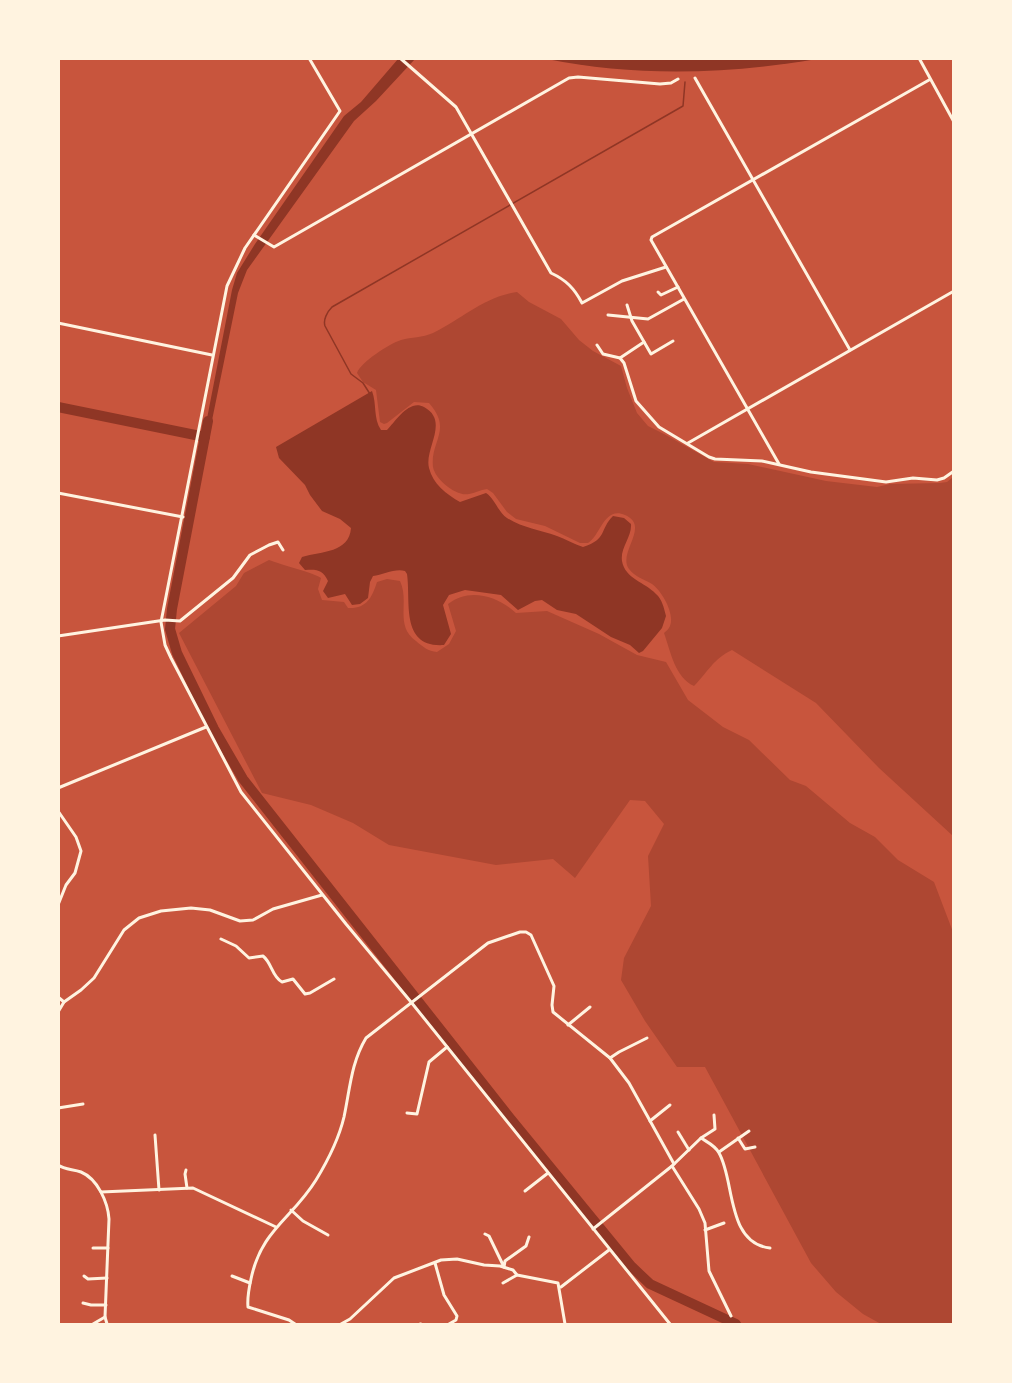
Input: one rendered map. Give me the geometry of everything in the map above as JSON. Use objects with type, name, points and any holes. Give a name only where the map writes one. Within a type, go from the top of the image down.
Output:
[{"type":"street","points":[[309,58],[340,111],[236,264],[227,286],[163,621],[165,645],[241,792],[322,895],[412,1001],[670,1324]]},
{"type":"street","points":[[400,58],[456,107],[551,273],[564,279],[582,303],[622,281],[666,267]]},
{"type":"street","points":[[919,58],[954,122]]},
{"type":"street","points":[[255,235],[273,246],[573,77],[660,84],[671,83],[678,79]]},
{"type":"street","points":[[694,78],[850,350]]},
{"type":"street","points":[[779,464],[666,267],[651,240],[652,237],[929,80]]},
{"type":"street","points":[[658,292],[661,295],[678,287]]},
{"type":"street","points":[[688,443],[954,291]]},
{"type":"street","points":[[608,315],[648,319],[685,299]]},
{"type":"street","points":[[627,306],[651,354],[673,341]]},
{"type":"street","points":[[58,323],[213,355]]},
{"type":"street","points":[[597,345],[603,354],[621,358],[644,342]]},
{"type":"street","points":[[621,358],[629,374],[636,401],[659,427],[715,459],[754,460],[818,473],[886,482],[913,478],[937,480],[954,471]]},
{"type":"street","points":[[58,493],[183,517]]},
{"type":"street","points":[[58,636],[183,620],[233,578],[256,551],[278,542],[283,550]]},
{"type":"street","points":[[58,788],[206,727]]},
{"type":"street","points":[[58,811],[76,837],[81,851],[78,866],[66,885],[58,905]]},
{"type":"street","points":[[58,1012],[64,1002],[94,978],[124,930],[139,918],[162,911],[191,908],[210,910],[240,921],[253,920],[273,909],[322,895]]},
{"type":"street","points":[[295,1324],[248,1307],[250,1283],[261,1248],[315,1181],[329,1155],[343,1120],[355,1060],[366,1038],[488,943],[520,932],[526,932],[533,938],[554,986],[553,1012],[609,1058],[629,1083],[699,1209],[705,1223],[709,1271],[731,1316]]},
{"type":"street","points":[[221,939],[236,946],[249,958],[263,956],[278,980],[282,982],[293,979],[305,994],[334,979]]},
{"type":"street","points":[[58,997],[64,1002]]},
{"type":"street","points":[[568,1025],[590,1007]]},
{"type":"street","points":[[609,1058],[647,1038]]},
{"type":"street","points":[[407,1113],[417,1114],[429,1062],[447,1047]]},
{"type":"street","points":[[58,1108],[83,1104]]},
{"type":"street","points":[[650,1121],[670,1106]]},
{"type":"street","points":[[594,1229],[673,1165],[701,1138],[715,1129],[714,1115]]},
{"type":"street","points":[[719,1152],[749,1131]]},
{"type":"street","points":[[678,1132],[689,1150]]},
{"type":"street","points":[[155,1135],[159,1190]]},
{"type":"street","points":[[701,1138],[719,1152],[733,1208],[744,1233],[755,1243],[770,1248]]},
{"type":"street","points":[[738,1138],[745,1149],[754,1147]]},
{"type":"street","points":[[58,1165],[61,1168],[82,1172],[101,1192],[108,1206],[106,1305],[101,1324]]},
{"type":"street","points":[[186,1170],[188,1188]]},
{"type":"street","points":[[525,1191],[548,1173]]},
{"type":"street","points":[[101,1192],[193,1188],[276,1227]]},
{"type":"street","points":[[291,1210],[303,1221],[328,1235]]},
{"type":"street","points":[[705,1230],[724,1223]]},
{"type":"street","points":[[485,1234],[489,1236],[504,1267]]},
{"type":"street","points":[[504,1267],[505,1261],[526,1246],[529,1237]]},
{"type":"street","points":[[93,1248],[108,1248]]},
{"type":"street","points":[[560,1288],[609,1250]]},
{"type":"street","points":[[341,1324],[358,1313],[394,1278],[435,1262],[457,1259],[504,1267],[513,1270],[517,1275]]},
{"type":"street","points":[[435,1262],[444,1295],[457,1316],[456,1320],[449,1324]]},
{"type":"street","points":[[503,1283],[517,1275],[558,1283],[565,1324]]},
{"type":"street","points":[[84,1276],[88,1279],[107,1278]]},
{"type":"street","points":[[232,1276],[250,1283]]},
{"type":"street","points":[[83,1303],[106,1305]]},
{"type":"street","points":[[93,1324],[103,1318]]},
{"type":"street","points":[[103,1318],[107,1324]]},
{"type":"shaded area","points":[[398,59],[415,59],[354,121],[247,270],[238,293],[209,435],[204,434],[237,273],[344,116],[361,102]]},
{"type":"shaded area","points":[[547,59],[817,59],[750,68],[648,71],[580,65]]},
{"type":"shaded area","points":[[517,292],[529,302],[561,319],[579,340],[593,351],[621,366],[637,413],[648,426],[714,462],[748,464],[826,481],[877,487],[890,484],[940,483],[947,482],[953,477],[953,836],[879,768],[816,703],[732,650],[715,662],[694,686],[682,677],[674,664],[664,633],[670,627],[671,621],[667,603],[656,587],[634,574],[626,563],[635,533],[632,520],[625,515],[612,514],[588,543],[580,543],[545,526],[516,519],[487,489],[471,494],[458,493],[438,477],[433,467],[433,458],[440,428],[436,412],[429,403],[414,402],[387,423],[380,422],[376,390],[363,382],[357,373],[364,364],[396,342],[433,333],[484,303]]},
{"type":"shaded area","points":[[372,391],[377,421],[381,430],[387,430],[403,412],[413,406],[424,407],[431,413],[436,427],[428,460],[429,468],[441,488],[460,502],[486,493],[504,515],[513,521],[583,547],[600,537],[613,516],[624,518],[631,524],[622,556],[624,567],[631,576],[658,596],[666,616],[662,628],[643,651],[639,653],[630,645],[611,637],[576,614],[557,610],[542,600],[518,610],[501,595],[465,590],[449,595],[443,605],[451,634],[444,645],[430,644],[420,639],[410,621],[407,574],[401,570],[373,576],[368,598],[360,604],[352,605],[345,594],[328,598],[323,591],[328,581],[324,574],[316,570],[305,570],[299,563],[302,557],[340,547],[349,536],[351,528],[340,519],[322,511],[305,485],[279,458],[276,447]]},
{"type":"shaded area","points":[[269,560],[321,578],[318,589],[322,600],[344,602],[348,608],[364,604],[373,593],[377,582],[387,579],[400,581],[404,597],[404,621],[409,635],[426,648],[437,652],[449,644],[456,631],[448,604],[456,599],[474,595],[492,598],[516,613],[547,611],[599,634],[637,655],[666,662],[688,700],[723,727],[749,740],[790,780],[806,786],[850,823],[875,837],[898,860],[934,882],[953,932],[953,1324],[881,1324],[863,1314],[836,1292],[811,1263],[705,1067],[677,1067],[645,1021],[621,980],[624,958],[651,906],[648,856],[664,824],[645,801],[630,800],[575,878],[553,859],[496,865],[389,845],[353,823],[311,805],[262,793],[179,633],[236,586],[244,573]]},
{"type":"waterway","points":[[370,394],[363,383],[351,374],[325,326],[326,316],[332,307],[683,106],[685,82]]},
{"type":"waterway","points":[[58,407],[205,437]]},
{"type":"waterway","points":[[208,421],[170,629],[177,653],[214,729],[243,779],[510,1118],[631,1266],[650,1284],[736,1324]]}]
